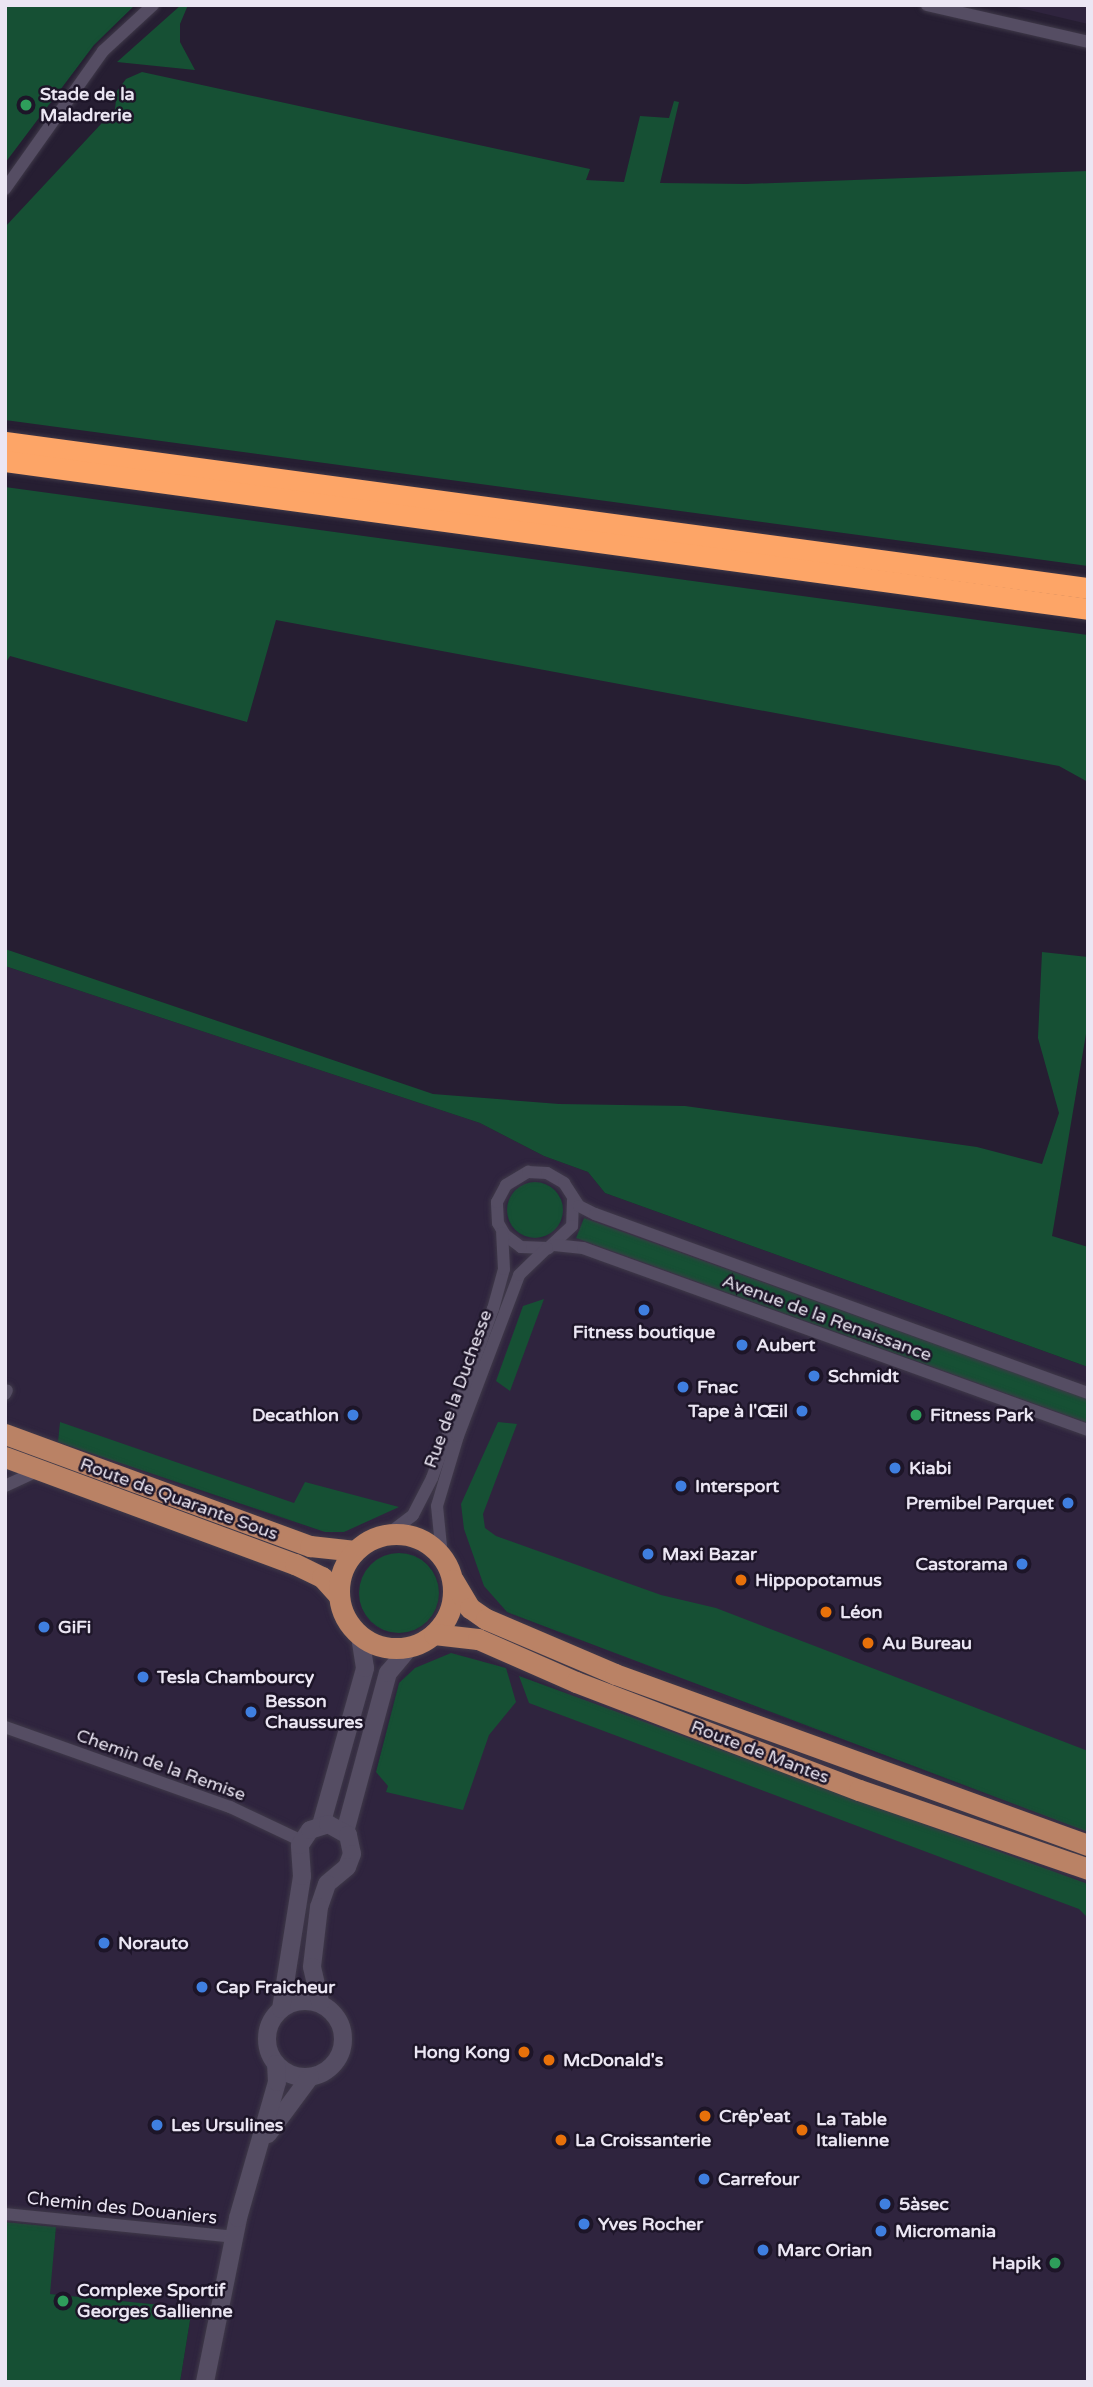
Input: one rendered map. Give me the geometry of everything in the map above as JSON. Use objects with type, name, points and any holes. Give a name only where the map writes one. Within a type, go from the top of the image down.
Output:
[{"type":"highway","points":[[5,442],[1088,588]]},
{"type":"highway","points":[[5,461],[1088,609]]},
{"type":"main road","name":"Route de Quarante Sous","points":[[5,1434],[310,1546],[355,1551]]},
{"type":"main road","points":[[5,1457],[291,1562],[322,1577],[339,1596]]},
{"type":"main road","points":[[388,1534],[418,1538],[442,1556],[453,1580],[452,1606],[434,1634],[410,1647],[384,1647],[360,1636],[344,1615],[339,1596],[342,1572],[355,1551],[388,1534]]},
{"type":"main road","name":"Route de Mantes","points":[[453,1580],[470,1608],[486,1619],[615,1674],[1088,1845]]},
{"type":"main road","name":"Route de Mantes","points":[[434,1634],[478,1639],[576,1682],[859,1790],[1088,1869]]},
{"type":"street","points":[[5,189],[103,51],[153,5]]},
{"type":"street","points":[[927,5],[1088,42]]},
{"type":"street","points":[[522,1174],[553,1175],[573,1200],[572,1226],[551,1246],[521,1247],[501,1229],[499,1196],[522,1174]]},
{"type":"street","name":"Avenue de la Renaissance","points":[[573,1200],[595,1214],[1088,1393]]},
{"type":"street","name":"Rue de la Duchesse","points":[[388,1534],[406,1524],[424,1500],[460,1404],[504,1269],[501,1229]]},
{"type":"street","name":"Avenue de la Renaissance","points":[[551,1246],[592,1251],[1088,1430]]},
{"type":"street","name":"Rue de la Duchesse","points":[[442,1556],[437,1506],[458,1436],[519,1275],[551,1246]]},
{"type":"street","points":[[5,1486],[40,1469]]},
{"type":"street","points":[[205,2382],[235,2237],[277,2082],[276,2064],[267,2035],[281,2009],[302,1876],[302,1841],[321,1825],[365,1668],[360,1636]]},
{"type":"street","points":[[258,2149],[310,2077],[332,2066],[343,2046],[340,2023],[320,2004],[312,1967],[319,1907],[327,1884],[351,1860],[352,1846],[345,1832],[388,1673],[410,1647]]},
{"type":"street","name":"Chemin de la Remise","points":[[5,1727],[230,1807],[302,1841]]},
{"type":"street","points":[[321,1825],[345,1832]]},
{"type":"street","points":[[281,2009],[300,2001],[320,2004]]},
{"type":"street","points":[[276,2064],[285,2072],[310,2077]]},
{"type":"street","name":"Chemin des Douaniers","points":[[5,2214],[235,2237]]},
{"type":"shaded area","points":[[1007,5],[1088,5],[1088,24]]},
{"type":"shaded area","points":[[5,966],[480,1123],[544,1156],[588,1172],[605,1193],[1088,1367],[1088,2382],[180,2382],[192,2308],[49,2294],[56,2227],[5,2222]]},
{"type":"green space","name":"Stade de la Maladrerie","points":[[5,5],[135,5],[94,45],[5,163]]},
{"type":"green space","points":[[181,5],[188,5],[180,24],[180,42],[195,70],[117,62]]},
{"type":"green space","points":[[142,72],[590,169],[586,180],[624,182],[640,116],[669,118],[674,101],[679,102],[660,183],[746,184],[1088,171],[1088,566],[5,420],[5,227],[115,109],[117,91],[126,79]]},
{"type":"green space","points":[[5,487],[1088,635],[1088,782],[1059,766],[276,620],[247,722],[10,656],[5,664]]},
{"type":"green space","points":[[5,949],[433,1094],[559,1104],[685,1106],[977,1147],[1042,1164],[1059,1113],[1038,1038],[1042,952],[1088,957],[1088,1022],[1052,1236],[1088,1247],[1088,1367],[605,1193],[588,1172],[544,1156],[480,1123],[5,966]]},
{"type":"green space","points":[[529,1182],[541,1182],[551,1186],[559,1194],[563,1210],[559,1226],[551,1234],[541,1238],[529,1238],[519,1234],[511,1226],[507,1216],[507,1204],[511,1194],[519,1186]]},
{"type":"green space","points":[[584,1218],[1088,1399],[1088,1423],[576,1238]]},
{"type":"green space","points":[[544,1299],[510,1391],[496,1381],[523,1306]]},
{"type":"green space","points":[[60,1422],[294,1503],[305,1482],[399,1507],[344,1532],[325,1532],[58,1442]]},
{"type":"green space","points":[[498,1422],[517,1424],[483,1514],[485,1528],[496,1536],[661,1595],[716,1608],[1088,1751],[1088,1832],[507,1612],[484,1586],[464,1529],[461,1504]]},
{"type":"green space","points":[[399,1553],[414,1556],[427,1565],[436,1578],[439,1593],[436,1608],[427,1621],[414,1630],[399,1633],[384,1630],[371,1621],[362,1608],[359,1593],[362,1578],[371,1565],[384,1556]]},
{"type":"green space","points":[[451,1653],[506,1668],[516,1702],[489,1735],[463,1810],[386,1792],[388,1786],[376,1772],[399,1683],[415,1668]]},
{"type":"green space","points":[[519,1676],[1088,1884],[1088,1918],[1079,1909],[529,1703]]},
{"type":"green space","name":"Complexe Sportif Georges Gallienne","points":[[5,2222],[56,2227],[50,2294],[192,2308],[180,2382],[5,2382]]},
{"type":"place","name":"Stade de la Maladrerie","points":[[26,105]]},
{"type":"place","name":"Fitness boutique","points":[[644,1310]]},
{"type":"place","name":"Aubert","points":[[742,1345]]},
{"type":"place","name":"Schmidt","points":[[814,1376]]},
{"type":"place","name":"Fnac","points":[[683,1387]]},
{"type":"place","name":"Tape à l'Œil","points":[[802,1411]]},
{"type":"place","name":"Decathlon","points":[[353,1415]]},
{"type":"place","name":"Fitness Park","points":[[916,1415]]},
{"type":"place","name":"Kiabi","points":[[895,1468]]},
{"type":"place","name":"Intersport","points":[[681,1486]]},
{"type":"place","name":"Premibel Parquet","points":[[1068,1503]]},
{"type":"place","name":"Maxi Bazar","points":[[648,1554]]},
{"type":"place","name":"Castorama","points":[[1022,1564]]},
{"type":"place","name":"Hippopotamus","points":[[741,1580]]},
{"type":"place","name":"Léon","points":[[826,1612]]},
{"type":"place","name":"GiFi","points":[[44,1627]]},
{"type":"place","name":"Au Bureau","points":[[868,1643]]},
{"type":"place","name":"Tesla Chambourcy","points":[[143,1677]]},
{"type":"place","name":"Besson Chaussures","points":[[251,1712]]},
{"type":"place","name":"Norauto","points":[[104,1943]]},
{"type":"place","name":"Cap Fraicheur","points":[[202,1987]]},
{"type":"place","name":"Hong Kong","points":[[524,2052]]},
{"type":"place","name":"McDonald's","points":[[549,2060]]},
{"type":"place","name":"Crêp'eat","points":[[705,2116]]},
{"type":"place","name":"Les Ursulines","points":[[157,2125]]},
{"type":"place","name":"La Table Italienne","points":[[802,2130]]},
{"type":"place","name":"La Croissanterie","points":[[561,2140]]},
{"type":"place","name":"Carrefour","points":[[704,2179]]},
{"type":"place","name":"5àsec","points":[[885,2204]]},
{"type":"place","name":"Yves Rocher","points":[[584,2224]]},
{"type":"place","name":"Micromania","points":[[881,2231]]},
{"type":"place","name":"Marc Orian","points":[[763,2250]]},
{"type":"place","name":"Hapik","points":[[1055,2263]]},
{"type":"place","name":"Complexe Sportif Georges Gallienne","points":[[63,2301]]}]
